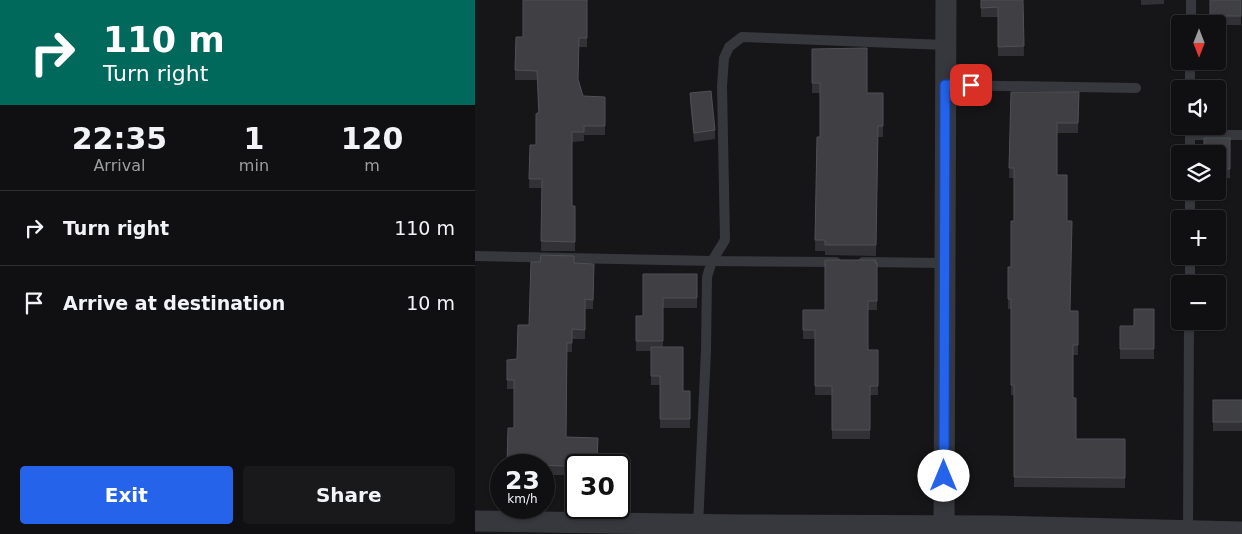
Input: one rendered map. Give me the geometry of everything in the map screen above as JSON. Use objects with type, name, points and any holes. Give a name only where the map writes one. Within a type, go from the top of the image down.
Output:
[{"type":"street","points":[[944,530],[945,0]]},
{"type":"street","points":[[475,521],[699,529],[1242,532]]},
{"type":"lane","points":[[1191,0],[1191,15]]},
{"type":"lane","points":[[699,529],[707,277],[712,261],[725,240],[722,86],[724,58],[729,47],[742,38],[945,45]]},
{"type":"lane","points":[[945,85],[1136,88]]},
{"type":"lane","points":[[1226,134],[1242,135]]},
{"type":"lane","points":[[475,256],[944,263]]},
{"type":"lane","points":[[1188,532],[1189,330]]},
{"type":"building","points":[[523,0],[587,0],[587,38],[579,38],[578,79],[583,96],[605,97],[605,126],[584,126],[584,132],[572,132],[572,206],[575,206],[575,242],[541,241],[542,179],[529,179],[530,145],[536,145],[536,114],[539,112],[537,71],[515,70],[516,37],[523,37]]},
{"type":"building","points":[[981,0],[1023,0],[1024,46],[998,47],[998,7],[981,8]]},
{"type":"building","points":[[1210,0],[1241,0],[1241,16],[1210,15]]},
{"type":"building","points":[[867,48],[867,93],[883,93],[883,126],[878,126],[876,245],[825,245],[825,240],[815,240],[817,137],[820,137],[820,83],[812,83],[812,49]]},
{"type":"building","points":[[711,91],[715,130],[694,133],[690,93]]},
{"type":"building","points":[[1011,92],[1079,92],[1078,123],[1057,123],[1057,175],[1067,175],[1067,221],[1072,221],[1070,311],[1078,311],[1078,345],[1073,345],[1073,398],[1076,398],[1076,439],[1125,439],[1125,478],[1014,477],[1014,385],[1011,385],[1011,299],[1008,299],[1008,267],[1011,267],[1011,221],[1014,221],[1014,168],[1009,168]]},
{"type":"building","points":[[1204,138],[1230,138],[1230,169],[1226,169],[1226,145],[1204,145]]},
{"type":"building","points":[[541,255],[574,256],[574,263],[594,264],[593,300],[585,299],[585,330],[572,329],[572,343],[567,343],[566,437],[598,438],[597,454],[565,454],[565,466],[555,466],[555,454],[507,454],[508,428],[514,428],[514,380],[507,380],[507,360],[517,359],[518,325],[529,325],[531,262],[540,262]]},
{"type":"building","points":[[825,260],[876,260],[875,263],[877,263],[877,301],[868,301],[868,350],[878,350],[878,386],[870,386],[870,430],[832,430],[832,386],[815,386],[815,330],[803,330],[803,310],[825,310]]},
{"type":"building","points":[[643,274],[697,274],[697,298],[663,298],[663,341],[636,341],[636,316],[643,316]]},
{"type":"building","points":[[1134,309],[1154,309],[1154,349],[1120,349],[1120,326],[1134,326]]},
{"type":"building","points":[[651,347],[683,347],[683,391],[690,391],[690,419],[660,419],[660,376],[651,376]]},
{"type":"building","points":[[1213,400],[1242,400],[1242,422],[1213,422]]},
{"type":"route","points":[[944,476],[945,85],[971,85]]}]
